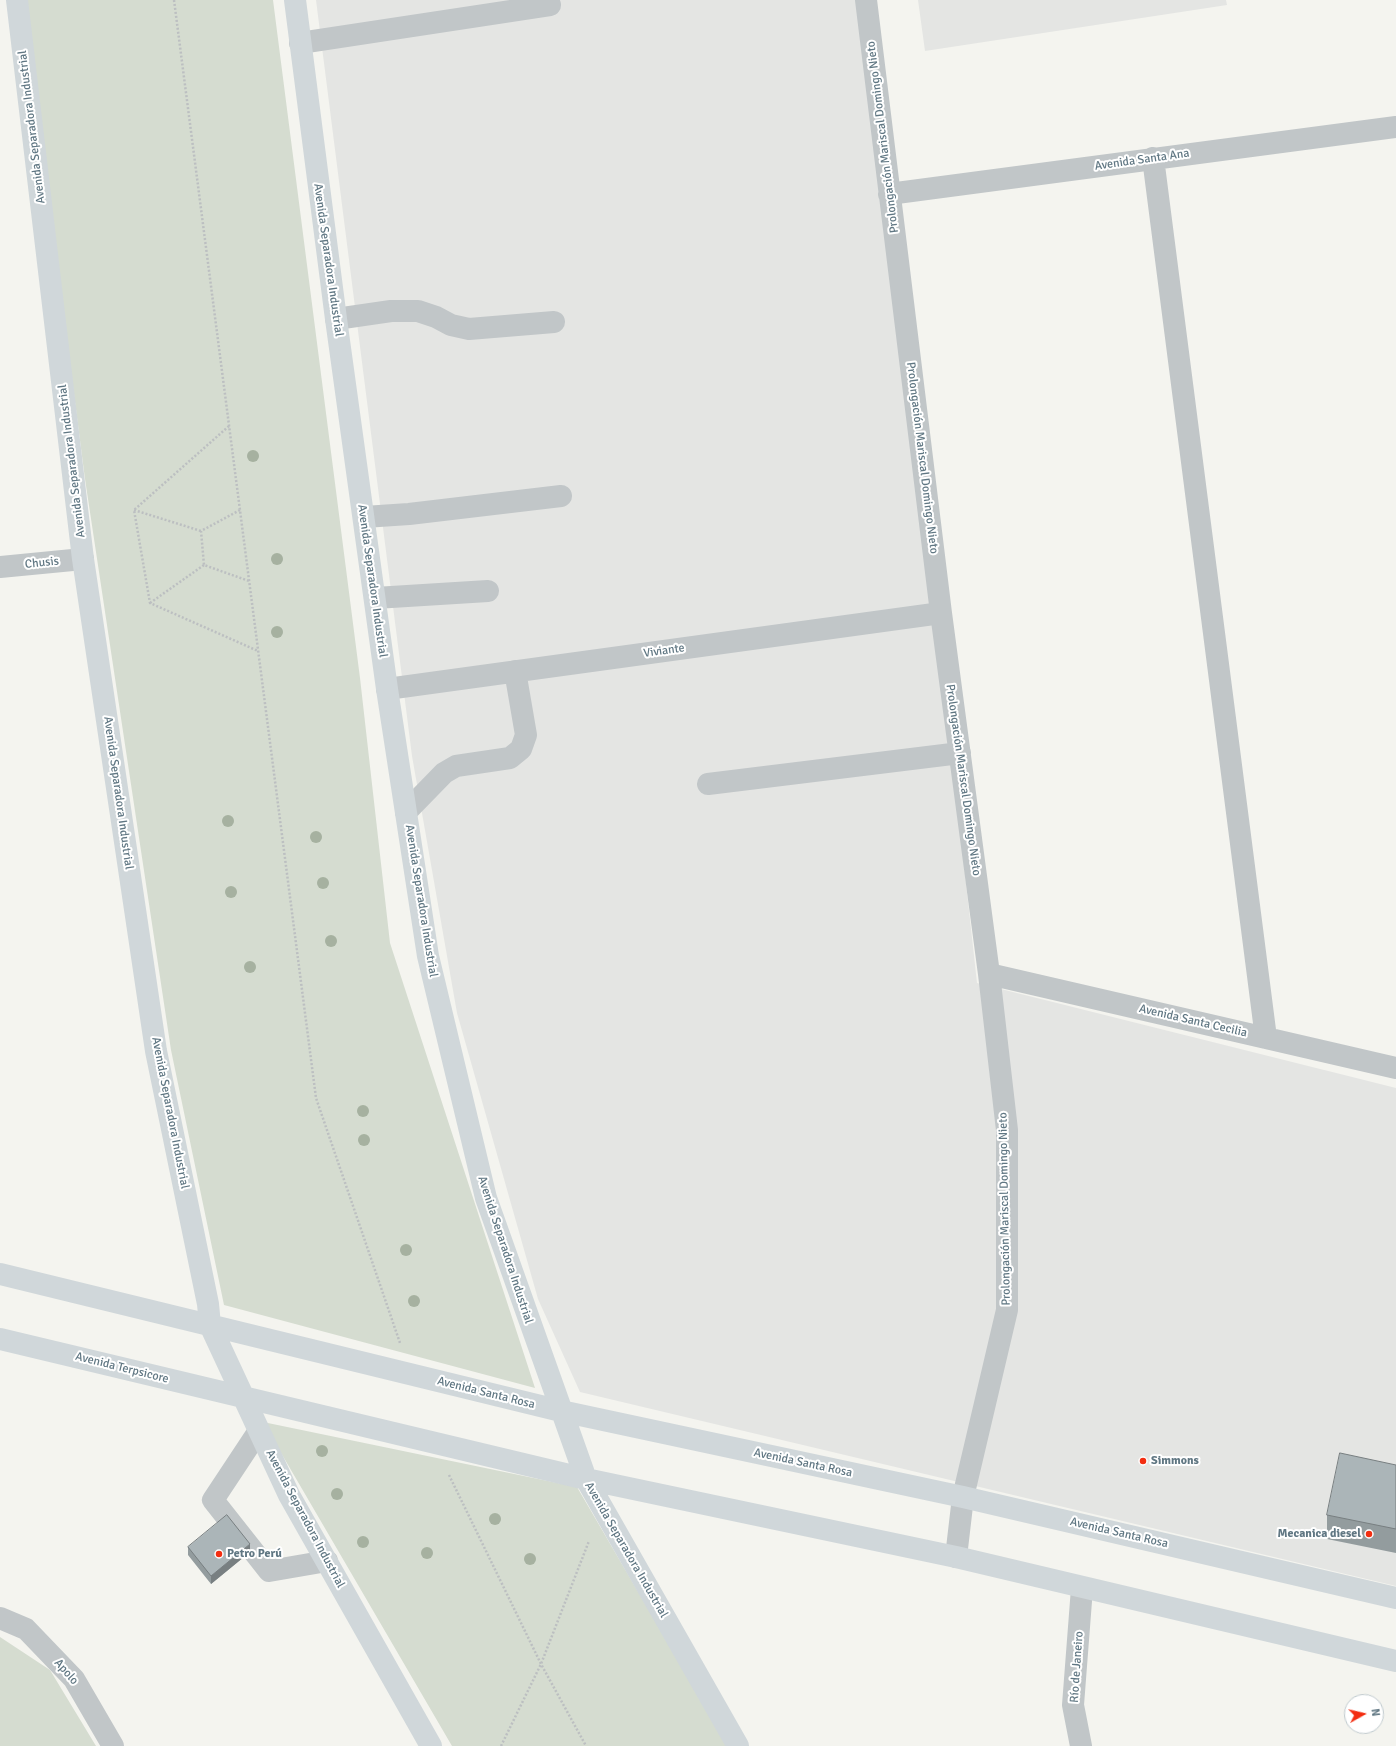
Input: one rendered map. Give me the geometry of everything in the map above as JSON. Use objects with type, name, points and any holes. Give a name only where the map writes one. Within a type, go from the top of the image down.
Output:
[{"type":"main road","name":"Avenida Separadora Industrial","points":[[17,0],[83,559],[156,1051],[208,1304],[210,1325],[258,1432],[289,1495],[431,1746]]},
{"type":"main road","name":"Avenida Separadora Industrial","points":[[295,0],[336,319],[387,689],[428,956],[486,1198],[586,1479],[738,1746]]},
{"type":"main road","points":[[0,1274],[210,1325]]},
{"type":"main road","name":"Avenida Santa Rosa","points":[[210,1325],[561,1411],[963,1497],[1396,1598]]},
{"type":"main road","name":"Avenida Terpsicore","points":[[0,1338],[243,1397]]},
{"type":"main road","points":[[243,1397],[586,1479],[956,1557],[1396,1661]]},
{"type":"street","name":"Prolongación Mariscal Domingo Nieto","points":[[866,0],[941,613],[989,974],[1006,1130],[1007,1310],[963,1497],[956,1557]]},
{"type":"street","points":[[300,43],[550,5]]},
{"type":"street","name":"Avenida Santa Ana","points":[[889,194],[1396,127]]},
{"type":"street","points":[[1153,158],[1266,1038]]},
{"type":"street","points":[[336,319],[391,312],[418,311],[436,317],[451,326],[469,329],[554,322]]},
{"type":"street","points":[[364,517],[409,514],[561,496]]},
{"type":"street","name":"Chusis","points":[[0,567],[83,559]]},
{"type":"street","points":[[375,598],[488,591]]},
{"type":"street","name":"Viviante","points":[[387,689],[941,613]]},
{"type":"street","points":[[406,812],[444,773],[456,766],[510,758],[521,748],[526,735],[515,671]]},
{"type":"street","points":[[708,784],[960,753]]},
{"type":"street","name":"Avenida Santa Cecilia","points":[[989,974],[1396,1068]]},
{"type":"street","points":[[258,1432],[213,1500],[269,1571],[327,1561]]},
{"type":"street","name":"Río de Janeiro","points":[[1081,1746],[1073,1705],[1082,1588]]},
{"type":"street","name":"Apolo","points":[[0,1618],[26,1630],[74,1679],[113,1746]]},
{"type":"path","points":[[174,0],[316,1098],[411,1374]]},
{"type":"path","points":[[134,510],[229,426]]},
{"type":"path","points":[[134,510],[201,531],[240,510]]},
{"type":"path","points":[[134,510],[150,603]]},
{"type":"path","points":[[201,531],[204,565]]},
{"type":"path","points":[[204,565],[249,581]]},
{"type":"path","points":[[150,603],[204,565]]},
{"type":"path","points":[[150,603],[258,651]]},
{"type":"path","points":[[434,1443],[541,1664],[586,1746]]},
{"type":"path","points":[[501,1746],[541,1664],[602,1508]]},
{"type":"shaded area","points":[[23,0],[273,0],[360,678],[390,943],[535,1388],[224,1305],[171,1050],[85,479]]},
{"type":"shaded area","points":[[316,0],[864,0],[942,665],[977,983],[1396,1088],[1396,1586],[580,1392],[538,1299],[457,1013],[412,756]]},
{"type":"shaded area","points":[[918,0],[1226,0],[1227,5],[925,51]]},
{"type":"shaded area","points":[[263,1422],[577,1487],[728,1746],[452,1746]]},
{"type":"shaded area","points":[[0,1637],[50,1670],[96,1746],[0,1746]]},
{"type":"building","points":[[1340,1453],[1396,1465],[1396,1529],[1327,1515]]},
{"type":"building","name":"Petro Perú","points":[[227,1515],[250,1544],[211,1576],[188,1547]]},
{"type":"place","name":"Simmons","points":[[1143,1461]]},
{"type":"place","name":"Mecanica diesel","points":[[1369,1534]]},
{"type":"place","name":"Petro Perú","points":[[219,1554]]}]
